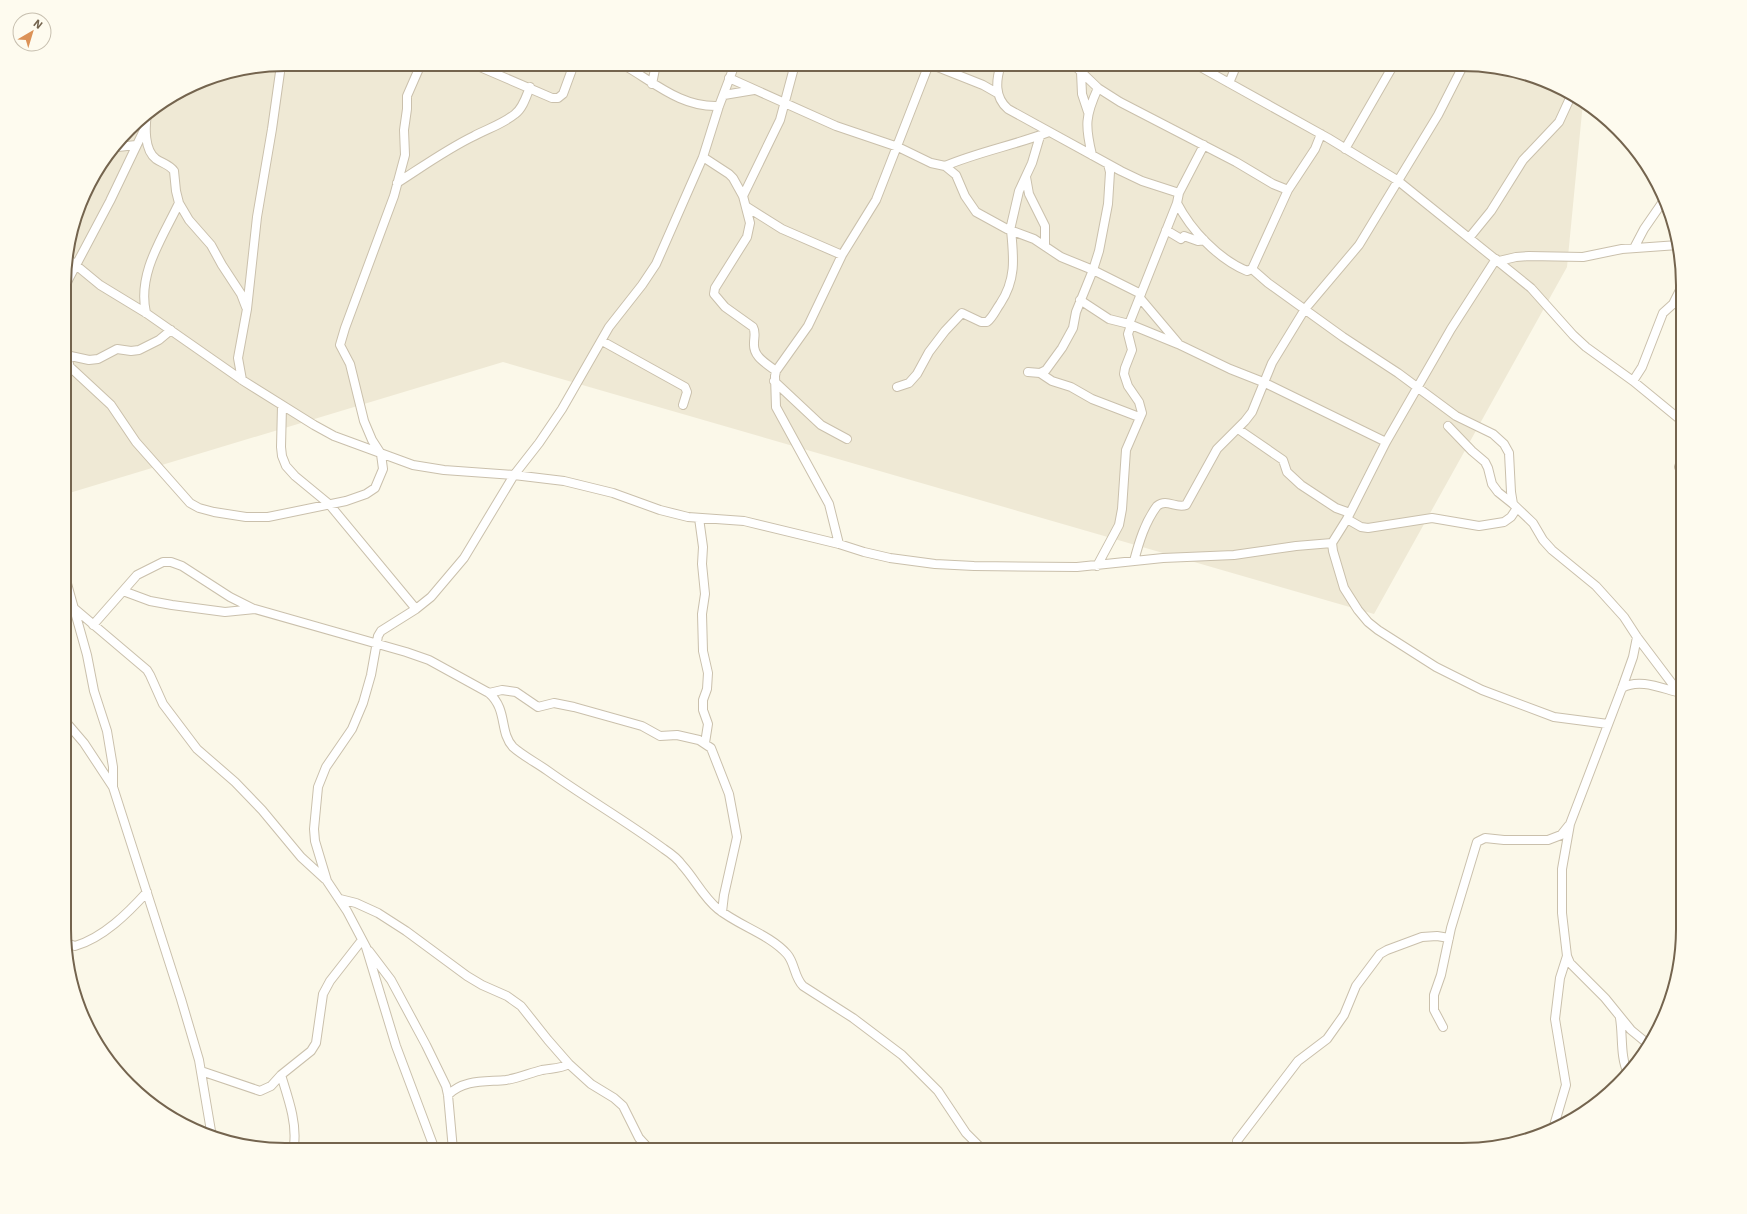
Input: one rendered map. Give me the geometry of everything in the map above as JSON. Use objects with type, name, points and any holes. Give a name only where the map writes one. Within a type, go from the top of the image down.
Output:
[{"type":"street","points":[[242,380],[238,358],[247,309],[257,217],[280,71]]},
{"type":"street","points":[[71,365],[74,371],[111,405],[136,442],[190,503],[198,508],[246,517],[268,517],[352,499],[366,494],[375,488],[381,478],[383,469],[381,454],[372,440],[364,421],[350,364],[340,345],[344,328],[391,208],[405,156],[404,130],[407,96],[418,71]]},
{"type":"street","points":[[490,71],[530,87],[552,98],[558,98],[563,94],[571,71]]},
{"type":"street","points":[[632,71],[652,84],[690,103],[707,107],[719,106]]},
{"type":"street","points":[[652,84],[655,71]]},
{"type":"street","points":[[327,881],[315,841],[314,829],[318,787],[326,767],[352,729],[363,703],[371,675],[378,636],[385,628],[416,609],[431,597],[464,558],[514,475],[539,443],[562,409],[609,327],[642,285],[656,264],[703,157],[732,71]]},
{"type":"street","points":[[743,196],[775,131],[785,103],[786,91],[793,71]]},
{"type":"street","points":[[839,544],[829,504],[776,407],[774,381],[776,371],[808,326],[842,255],[876,200],[926,71]]},
{"type":"street","points":[[947,71],[983,85],[997,93]]},
{"type":"street","points":[[1000,71],[997,93],[1001,103],[1008,109],[1142,181],[1179,193]]},
{"type":"street","points":[[1208,71],[1321,134],[1397,180],[1531,288],[1566,328],[1586,347],[1633,382],[1676,417]]},
{"type":"street","points":[[1229,83],[1234,71]]},
{"type":"street","points":[[1346,149],[1390,71]]},
{"type":"street","points":[[1134,561],[1140,539],[1148,520],[1157,506],[1167,502],[1178,506],[1186,505],[1217,449],[1238,429],[1252,412],[1272,363],[1304,309],[1359,244],[1438,115],[1460,71]]},
{"type":"street","points":[[1081,72],[1098,88],[1133,109],[1204,144],[1273,184],[1288,190]]},
{"type":"street","points":[[1081,72],[1082,94],[1088,112]]},
{"type":"street","points":[[729,78],[836,126],[898,146],[931,163],[944,166],[956,175],[976,212],[1011,230],[1034,239],[1061,257],[1093,270],[1140,296],[1178,344]]},
{"type":"street","points":[[397,183],[446,151],[475,135],[494,127],[516,114],[525,101],[530,87]]},
{"type":"street","points":[[1092,155],[1086,124],[1088,112],[1098,88]]},
{"type":"street","points":[[724,95],[754,90]]},
{"type":"street","points":[[1469,238],[1491,211],[1523,160],[1560,122],[1569,100]]},
{"type":"street","points":[[71,274],[110,201],[145,128],[146,123]]},
{"type":"street","points":[[145,128],[149,146],[155,158],[174,171],[179,203],[189,220],[211,245],[241,294],[247,309]]},
{"type":"street","points":[[944,166],[1049,132]]},
{"type":"street","points":[[1177,203],[1189,224],[1204,240],[1240,268],[1247,271],[1252,269],[1288,190],[1315,149],[1321,134]]},
{"type":"street","points":[[897,387],[909,383],[917,374],[929,352],[940,337],[962,313],[981,322],[987,322],[994,315],[1005,298],[1012,276],[1011,230],[1019,191],[1032,163],[1040,136]]},
{"type":"street","points":[[1097,566],[1119,525],[1122,509],[1126,450],[1141,408],[1128,386],[1124,374],[1124,368],[1132,350],[1128,334],[1130,324],[1177,203],[1179,193],[1204,144]]},
{"type":"street","points":[[122,147],[136,145]]},
{"type":"street","points":[[703,157],[729,174],[738,185],[747,207],[750,224],[747,237],[713,291],[714,294],[725,307],[753,327],[755,330],[753,347],[755,352],[758,357],[776,371]]},
{"type":"street","points":[[1028,372],[1040,372],[1046,370],[1073,328],[1080,300],[1093,270],[1099,251],[1108,204],[1110,172],[1108,164]]},
{"type":"street","points":[[1026,178],[1029,194],[1045,226],[1045,246]]},
{"type":"street","points":[[146,313],[143,296],[150,262],[179,203]]},
{"type":"street","points":[[1634,248],[1644,229],[1661,205]]},
{"type":"street","points":[[747,207],[782,229],[842,255]]},
{"type":"street","points":[[1166,230],[1181,239],[1184,236],[1198,241],[1204,240]]},
{"type":"street","points":[[1608,724],[1554,717],[1522,706],[1461,680],[1378,630],[1358,610],[1344,588],[1337,567],[1332,543],[1348,516],[1386,442],[1418,388],[1450,329],[1498,260],[1529,256],[1583,257],[1634,248],[1672,245]]},
{"type":"street","points":[[72,262],[100,285],[146,313],[282,406],[334,436],[413,465],[444,470],[514,475],[564,481],[613,493],[660,510],[699,518],[744,521],[890,558],[935,564],[974,566],[1097,566],[1163,558],[1234,555],[1296,546],[1332,543]]},
{"type":"street","points":[[1238,429],[1283,460],[1287,472],[1300,485],[1348,516],[1361,527],[1368,528],[1432,518],[1479,526],[1504,522],[1511,517],[1515,506],[1511,492],[1509,453],[1504,444],[1493,434],[1456,416],[1304,309],[1252,269]]},
{"type":"street","points":[[1633,382],[1642,367],[1663,313],[1673,304],[1676,297]]},
{"type":"street","points":[[1080,300],[1108,319],[1130,324],[1178,344],[1230,369],[1263,382],[1386,442]]},
{"type":"street","points":[[71,356],[89,360],[98,359],[117,349],[131,351],[139,350],[159,340],[171,330]]},
{"type":"street","points":[[602,341],[685,387],[687,392],[683,405]]},
{"type":"street","points":[[1040,372],[1052,381],[1072,387],[1092,398],[1139,417]]},
{"type":"street","points":[[774,381],[821,424],[847,438]]},
{"type":"street","points":[[282,406],[281,447],[282,456],[286,466],[295,476],[329,504],[416,609]]},
{"type":"street","points":[[1448,426],[1485,462],[1492,484],[1498,492],[1533,523],[1543,540],[1552,550],[1596,586],[1614,605],[1676,690]]},
{"type":"street","points":[[699,518],[703,547],[702,564],[705,594],[702,614],[703,651],[708,673],[707,689],[703,700],[703,710],[708,724],[705,743]]},
{"type":"street","points":[[93,625],[137,575],[163,562],[171,562],[182,566],[230,597],[254,609],[406,652],[429,660],[489,693],[496,699],[500,706],[506,734],[514,747],[584,796],[666,850],[682,864],[697,886],[722,912],[783,950],[791,961],[799,982],[842,1010],[902,1055],[938,1091],[966,1133],[976,1143]]},
{"type":"street","points":[[123,591],[150,601],[172,605],[225,612],[254,609]]},
{"type":"street","points":[[71,596],[87,654],[94,690],[107,730],[113,767],[113,787],[122,820],[147,892],[181,999],[201,1071],[211,1130]]},
{"type":"street","points":[[75,609],[147,670],[163,704],[197,749],[235,782],[262,810],[301,857],[327,881],[340,899],[364,943],[391,980],[446,1086],[452,1143]]},
{"type":"street","points":[[1637,637],[1633,657],[1622,688],[1570,824],[1562,869],[1562,913],[1567,956],[1570,963],[1605,998],[1631,1030],[1644,1041]]},
{"type":"street","points":[[1622,688],[1626,686],[1650,685],[1676,694]]},
{"type":"street","points":[[489,693],[502,690],[516,692],[538,707],[554,704],[574,707],[642,726],[660,736],[676,735],[699,740],[713,750],[729,794],[736,837],[722,912]]},
{"type":"street","points":[[71,728],[84,742],[113,787]]},
{"type":"street","points":[[1443,1027],[1434,1010],[1433,1003],[1436,987],[1442,975],[1451,928],[1470,868],[1475,846],[1480,840],[1485,838],[1504,840],[1548,840],[1561,835],[1570,824]]},
{"type":"street","points":[[71,945],[75,946],[96,936],[130,911],[147,892]]},
{"type":"street","points":[[340,899],[356,903],[378,913],[406,931],[466,976],[507,996],[521,1006],[569,1064],[591,1084],[614,1098],[623,1106],[639,1138],[644,1143]]},
{"type":"street","points":[[1237,1141],[1298,1061],[1327,1039],[1344,1015],[1356,986],[1380,954],[1422,937],[1437,936],[1449,938]]},
{"type":"street","points":[[201,1071],[260,1091],[271,1086],[281,1075],[311,1051],[316,1043],[323,994],[330,981],[364,943]]},
{"type":"street","points":[[364,943],[396,1046],[432,1143]]},
{"type":"street","points":[[1556,1121],[1566,1085],[1555,1019],[1560,978],[1567,956]]},
{"type":"street","points":[[1619,1015],[1623,1034],[1624,1060],[1626,1067]]},
{"type":"street","points":[[448,1095],[454,1089],[471,1082],[518,1078],[542,1070],[562,1068],[569,1064]]},
{"type":"street","points":[[281,1075],[290,1104],[294,1127],[294,1143]]},
{"type":"shaded area","points":[[271,71],[1476,71],[1503,75],[1531,82],[1556,93],[1582,108],[1567,267],[1374,614],[503,362],[71,492],[71,271],[75,244],[82,216],[93,191],[107,166],[124,144],[144,124],[166,107],[191,93],[216,82],[230,78]]}]
